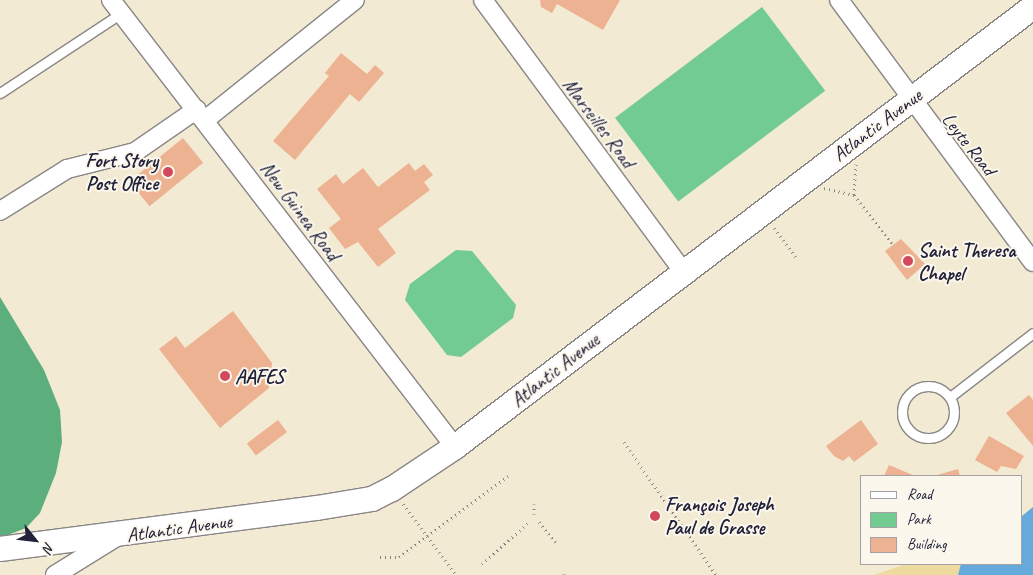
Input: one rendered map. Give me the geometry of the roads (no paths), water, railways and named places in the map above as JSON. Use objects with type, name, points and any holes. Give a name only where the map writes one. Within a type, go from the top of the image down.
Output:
[{"type":"street","points":[[0,211],[67,169],[135,152],[201,114],[355,0]]},
{"type":"street","name":"Marseilles Road","points":[[482,0],[683,270]]},
{"type":"street","name":"Leyte Road","points":[[838,0],[910,101],[1033,262]]},
{"type":"street","name":"New Guinea Road","points":[[116,7],[201,114],[455,447]]},
{"type":"street","name":"Atlantic Avenue","points":[[0,549],[119,536],[372,499],[414,477],[683,270],[1033,7]]},
{"type":"street","points":[[55,575],[119,536]]},
{"type":"lane","points":[[0,93],[116,7]]},
{"type":"lane","points":[[950,397],[1033,333]]},
{"type":"lane","points":[[936,387],[950,397],[953,419],[943,434],[919,437],[906,426],[904,403],[915,390],[936,387]]},
{"type":"water","points":[[1033,507],[1033,575],[958,575],[961,565],[1023,565],[1023,515]]},
{"type":"place","name":"Fort Story Post Office","points":[[168,172]]},
{"type":"place","name":"Saint Theresa Chapel","points":[[908,261]]},
{"type":"place","name":"AAFES","points":[[225,376]]},
{"type":"place","name":"François Joseph Paul de Grasse","points":[[655,516]]}]
